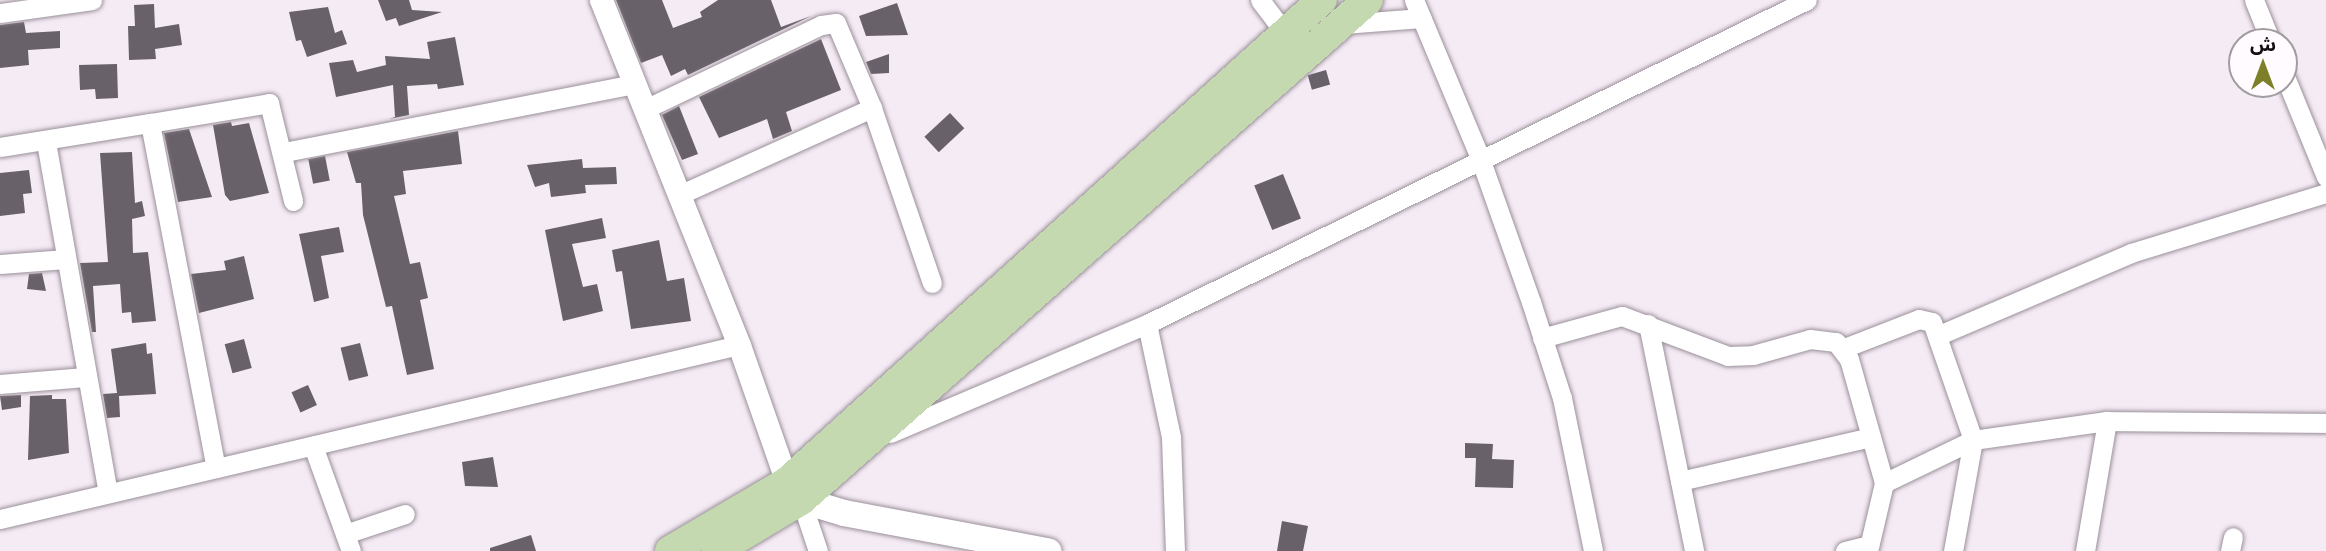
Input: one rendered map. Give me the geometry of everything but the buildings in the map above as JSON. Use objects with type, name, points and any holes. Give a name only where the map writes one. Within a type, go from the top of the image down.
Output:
[{"type":"main road","points":[[716,551],[794,491],[1294,45],[1322,0]]},
{"type":"main road","points":[[1294,45],[1343,24],[1368,0]]},
{"type":"main road","points":[[670,551],[794,491],[1048,551]]},
{"type":"street","points":[[0,13],[92,0]]},
{"type":"street","points":[[601,0],[739,345],[817,551]]},
{"type":"street","points":[[1261,0],[1294,45]]},
{"type":"street","points":[[849,442],[1147,324],[1480,158],[1807,0]]},
{"type":"street","points":[[2254,0],[2265,28]]},
{"type":"street","points":[[1343,24],[1418,9],[1480,158],[1562,398],[1593,551]]},
{"type":"street","points":[[645,109],[829,23],[843,31],[932,283]]},
{"type":"street","points":[[284,152],[634,84]]},
{"type":"street","points":[[2294,98],[2326,177]]},
{"type":"street","points":[[0,147],[46,142],[269,103],[284,152],[293,201]]},
{"type":"street","points":[[679,195],[872,108]]},
{"type":"street","points":[[150,123],[216,468]]},
{"type":"street","points":[[46,142],[85,377],[108,493]]},
{"type":"street","points":[[1939,335],[2130,253],[2326,193]]},
{"type":"street","points":[[0,264],[66,259]]},
{"type":"street","points":[[1542,338],[1622,316],[1728,356],[1754,355],[1810,340],[1836,342],[1844,348],[1884,483],[1869,548],[1845,551]]},
{"type":"street","points":[[1844,348],[1919,318],[1932,322],[1939,335],[1973,440],[1953,551]]},
{"type":"street","points":[[1147,324],[1171,438],[1175,551]]},
{"type":"street","points":[[1648,324],[1694,551]]},
{"type":"street","points":[[0,519],[739,345]]},
{"type":"street","points":[[0,384],[85,377]]},
{"type":"street","points":[[2085,551],[2107,421]]},
{"type":"street","points":[[1884,483],[1973,440],[2107,421],[2326,423]]},
{"type":"street","points":[[1680,481],[1871,436]]},
{"type":"street","points":[[313,446],[348,543],[405,514]]}]
